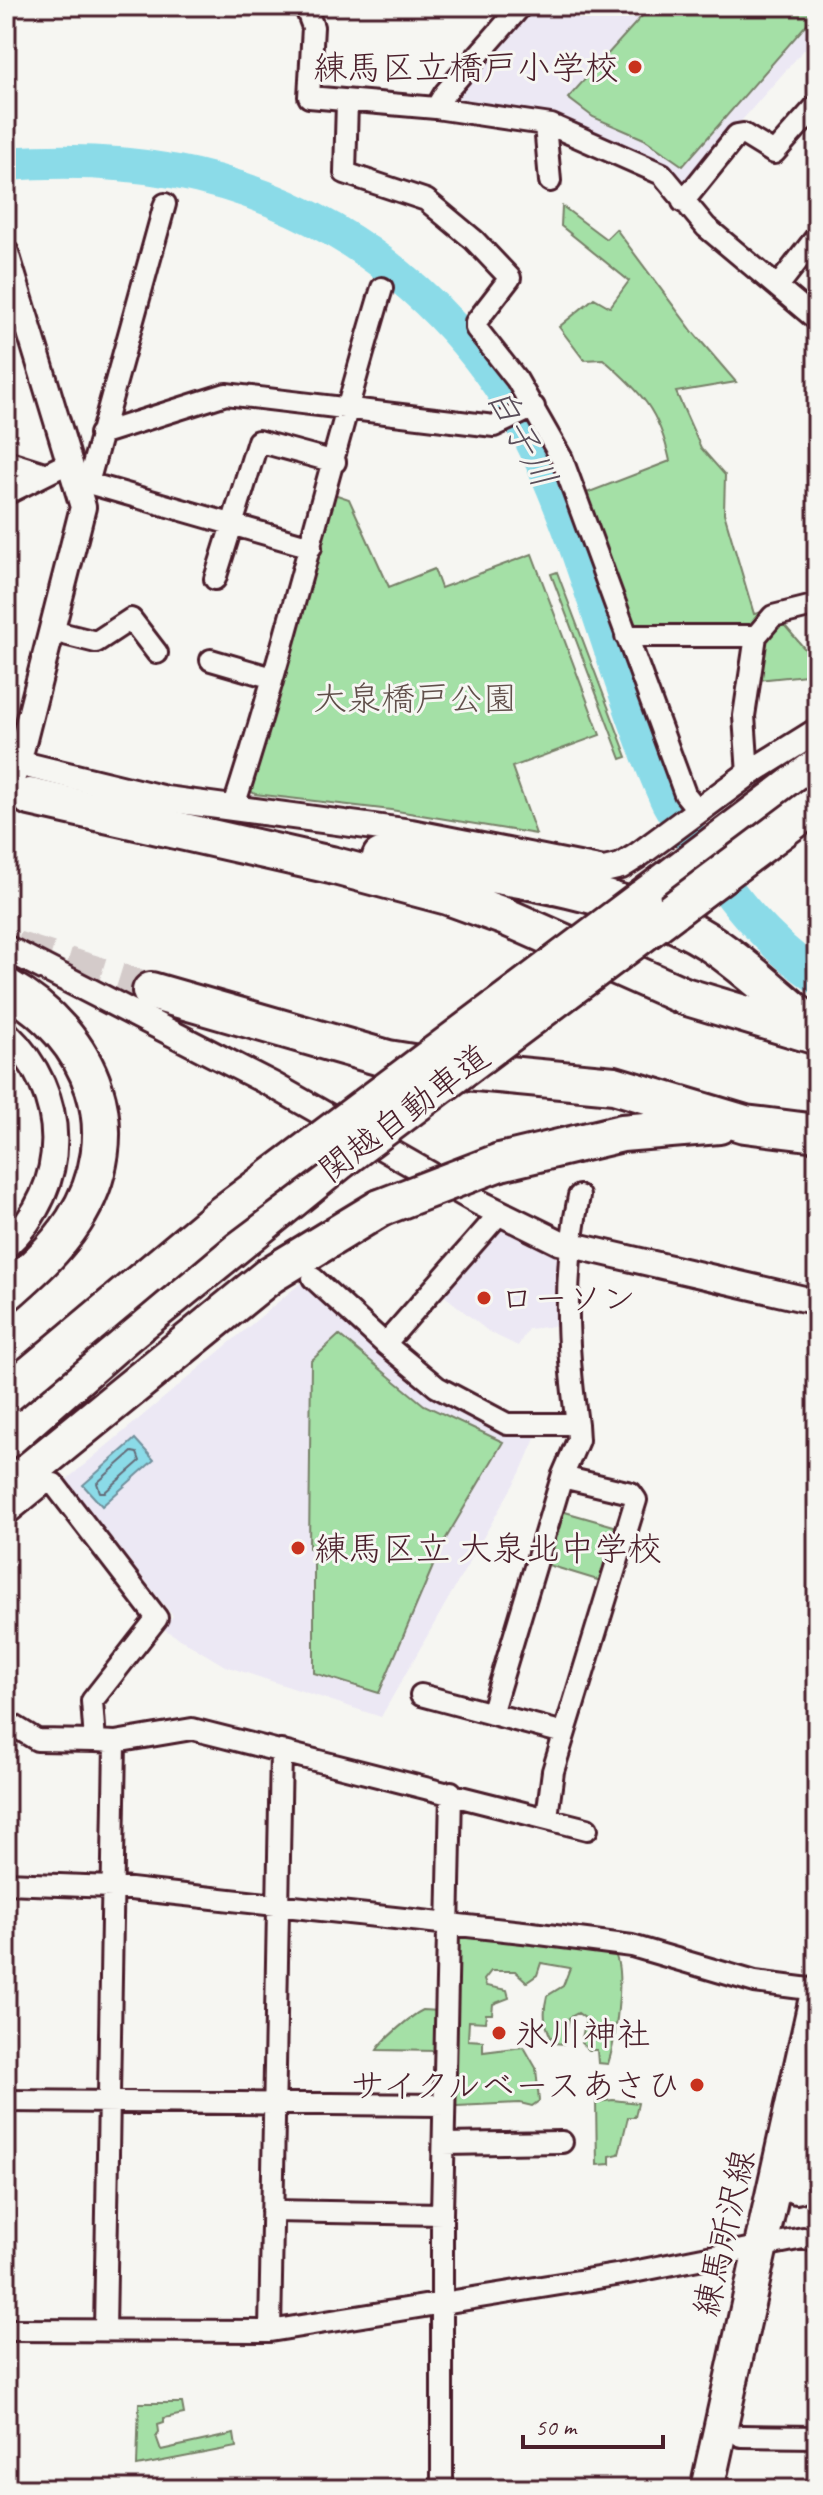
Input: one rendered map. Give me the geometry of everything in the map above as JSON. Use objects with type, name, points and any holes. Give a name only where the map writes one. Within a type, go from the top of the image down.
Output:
[{"type":"highway","name":"関越自動車道","points":[[6,1395],[216,1219],[817,767]]},
{"type":"highway","points":[[18,796],[346,868],[448,896],[506,917],[684,996],[817,1033]]},
{"type":"highway","name":"関越自動車道","points":[[6,1440],[127,1334],[341,1160],[817,803]]},
{"type":"highway","points":[[341,1160],[656,951],[817,836]]},
{"type":"highway","points":[[208,839],[380,856],[477,872],[604,899],[660,918],[707,941],[817,1033]]},
{"type":"highway","points":[[6,987],[47,1014],[70,1038],[87,1068],[97,1099],[100,1131],[96,1167],[84,1202],[60,1240],[6,1293]]},
{"type":"highway","points":[[151,991],[388,1059],[455,1070],[614,1085],[745,1124],[817,1133]]},
{"type":"highway","points":[[6,1490],[234,1303],[306,1250],[380,1208],[500,1162],[622,1133],[745,1124]]},
{"type":"main road","name":"練馬所沢線","points":[[729,2489],[741,2436],[817,1991]]},
{"type":"main road","name":"練馬所沢線","points":[[707,2489],[772,2244],[816,2108]]},
{"type":"street","points":[[305,6],[313,27],[309,97],[436,108],[545,125],[662,174],[706,227],[817,320]]},
{"type":"street","points":[[436,108],[445,93],[521,6]]},
{"type":"street","points":[[347,102],[345,173],[426,200],[474,240],[510,278],[475,325],[562,459],[685,794],[688,818]]},
{"type":"street","points":[[683,202],[737,135],[743,134],[774,153],[817,105]]},
{"type":"street","points":[[545,125],[550,181]]},
{"type":"street","points":[[18,796],[12,760],[52,631],[83,507],[82,485],[100,434],[165,204]]},
{"type":"street","points":[[778,286],[817,236]]},
{"type":"street","points":[[6,253],[70,462],[82,485],[311,547]]},
{"type":"street","points":[[233,809],[311,547],[349,410],[348,399],[382,288]]},
{"type":"street","points":[[100,434],[226,394],[494,426],[504,424],[531,408]]},
{"type":"street","points":[[215,579],[258,441],[335,462]]},
{"type":"street","points":[[6,461],[44,473]]},
{"type":"street","points":[[6,494],[70,462]]},
{"type":"street","points":[[748,774],[744,716],[756,636],[773,616],[817,605]]},
{"type":"street","points":[[52,631],[96,642],[131,619],[157,653]]},
{"type":"street","points":[[626,636],[756,636]]},
{"type":"street","points":[[211,660],[273,678]]},
{"type":"street","points":[[12,760],[166,799],[411,832],[544,856],[594,870],[621,866],[748,774],[817,731]]},
{"type":"street","points":[[6,948],[273,1085],[500,1213],[569,1246],[739,1281],[817,1302]]},
{"type":"street","points":[[6,1033],[28,1055],[47,1090],[54,1117],[55,1147],[50,1179],[38,1206],[21,1232],[6,1246]]},
{"type":"street","points":[[491,1714],[562,1477],[578,1440],[567,1322],[569,1246],[579,1196]]},
{"type":"street","points":[[385,1344],[500,1213]]},
{"type":"street","points":[[313,1278],[437,1387],[507,1424],[577,1424]]},
{"type":"street","points":[[547,1817],[553,1771],[636,1500],[631,1493],[562,1477]]},
{"type":"street","points":[[6,1515],[44,1484],[54,1484],[155,1613],[155,1623],[92,1701],[105,1741],[112,1887],[105,2330]]},
{"type":"street","points":[[421,1695],[564,1733]]},
{"type":"street","points":[[6,1721],[37,1740],[105,1741],[192,1729],[451,1792],[587,1829]]},
{"type":"street","points":[[270,2331],[281,1751]]},
{"type":"street","points":[[442,2489],[442,2214],[451,1792]]},
{"type":"street","points":[[6,1883],[112,1887],[632,1946],[755,1982],[817,1991]]},
{"type":"street","points":[[6,2101],[444,2105]]},
{"type":"street","points":[[444,2144],[562,2142]]},
{"type":"street","points":[[272,2211],[442,2214]]},
{"type":"street","points":[[6,2330],[270,2331],[803,2238],[817,2241]]},
{"type":"street","points":[[741,2436],[817,2437]]},
{"type":"shaded area","name":"練馬区立橋戸小学校","points":[[536,6],[817,6],[817,35],[683,187],[663,168],[603,136],[555,119],[459,108],[454,100]]},
{"type":"shaded area","points":[[506,1227],[553,1252],[559,1261],[555,1326],[528,1329],[518,1346],[489,1332],[441,1293],[498,1229]]},
{"type":"shaded area","name":"練馬区立 大泉北中学校","points":[[303,1281],[426,1393],[504,1435],[537,1434],[520,1473],[381,1717],[225,1666],[162,1628],[173,1616],[66,1480]]},
{"type":"green space","points":[[651,6],[804,6],[813,17],[683,166],[644,139],[593,117],[568,98]]},
{"type":"green space","points":[[562,206],[606,239],[616,229],[693,332],[736,382],[676,392],[701,448],[725,475],[724,513],[754,614],[763,612],[754,629],[641,631],[632,624],[584,494],[670,461],[654,415],[638,392],[603,359],[584,360],[559,327],[594,298],[610,307],[629,281],[561,226]]},
{"type":"green space","name":"大泉橋戸公園","points":[[334,494],[349,499],[389,587],[434,569],[441,588],[532,554],[600,735],[512,767],[536,834],[391,810],[255,794],[249,790]]},
{"type":"green space","points":[[557,572],[627,757],[621,759],[551,574]]},
{"type":"green space","points":[[780,620],[810,655],[817,674],[757,680],[765,635]]},
{"type":"green space","points":[[339,1335],[424,1405],[503,1442],[442,1545],[379,1693],[314,1673],[314,1549],[309,1548],[311,1361]]},
{"type":"green space","points":[[558,1510],[621,1528],[604,1582],[542,1563]]},
{"type":"green space","points":[[458,1934],[614,1953],[619,1990],[614,2040],[608,2064],[598,2063],[597,2050],[589,2050],[581,2043],[586,2019],[578,2013],[569,2018],[564,2044],[554,2043],[548,2032],[545,2021],[547,1996],[563,1986],[570,1968],[541,1963],[537,1975],[527,1982],[515,1971],[491,1971],[484,1980],[486,1986],[507,1990],[509,1998],[493,2004],[492,2014],[486,2014],[485,2022],[469,2021],[468,2040],[483,2041],[483,2052],[524,2047],[536,2068],[539,2101],[532,2106],[520,2103],[457,2106],[450,2100]]},
{"type":"green space","points":[[423,2010],[439,2011],[438,2051],[377,2050],[398,2028]]},
{"type":"green space","points":[[613,2100],[638,2103],[635,2117],[628,2117],[619,2154],[610,2156],[610,2164],[597,2165],[596,2102]]},
{"type":"green space","points":[[139,2403],[182,2403],[184,2414],[164,2418],[164,2422],[158,2424],[156,2436],[161,2450],[234,2434],[236,2447],[137,2466]]},
{"type":"water","points":[[135,1439],[154,1460],[102,1506],[83,1485]]},
{"type":"waterway","name":"白子川","points":[[6,164],[92,162],[134,165],[215,181],[255,194],[333,230],[366,251],[398,275],[455,329],[503,391],[541,460],[574,543],[632,713],[671,808],[722,882],[750,916],[781,948],[817,977]]},
{"type":"tunnel","points":[[15,949],[151,991]]},
{"type":"place","name":"練馬区立橋戸小学校","points":[[635,67]]},
{"type":"place","name":"ローソン","points":[[484,1298]]},
{"type":"place","name":"練馬区立 大泉北中学校","points":[[298,1548]]},
{"type":"place","name":"氷川神社","points":[[499,2033]]},
{"type":"place","name":"サイクルベースあさひ","points":[[697,2085]]}]
